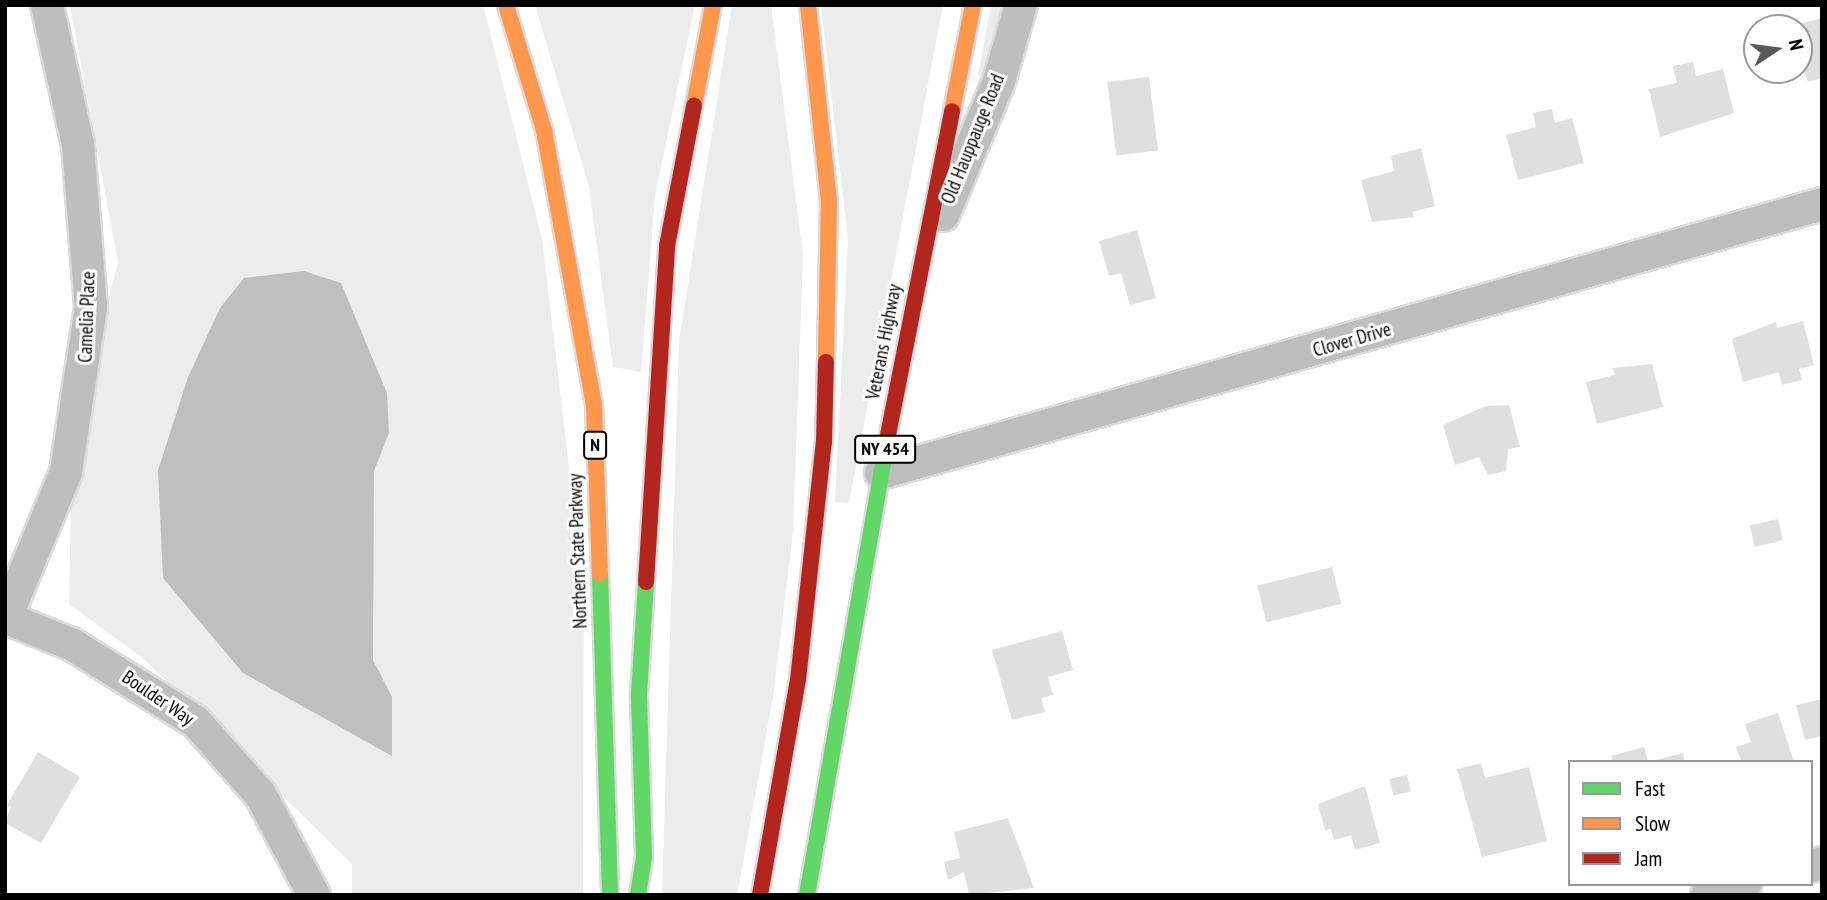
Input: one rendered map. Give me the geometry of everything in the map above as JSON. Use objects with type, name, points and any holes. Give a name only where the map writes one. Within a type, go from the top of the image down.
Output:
[{"type":"main road","name":"Northern State Parkway","points":[[506,5],[544,130],[593,404],[610,895]]},
{"type":"main road","points":[[638,895],[644,856],[639,694],[667,247],[713,5]]},
{"type":"main road","points":[[760,895],[798,680],[824,442],[829,201],[808,5]]},
{"type":"main road","name":"Veterans Highway","points":[[807,895],[881,473],[973,5]]},
{"type":"street","name":"Camelia Place","points":[[6,619],[66,471],[91,307],[78,145],[47,5]]},
{"type":"street","name":"Old Hauppauge Road","points":[[919,271],[999,81],[1021,5]]},
{"type":"street","name":"Clover Drive","points":[[881,473],[1822,204]]},
{"type":"street","name":"Boulder Way","points":[[6,619],[72,645],[196,722],[260,794],[314,895]]},
{"type":"street","points":[[1707,895],[1738,886]]},
{"type":"shaded area","points":[[70,5],[483,5],[542,239],[584,594],[583,895],[352,895],[352,864],[143,658],[69,604],[72,442],[118,262]],"holes":[[[220,308],[389,433],[374,471],[372,537],[373,660],[391,755],[243,673],[158,470],[188,377]]]},
{"type":"shaded area","points":[[535,5],[695,5],[655,195],[641,372],[613,367],[589,187]]},
{"type":"shaded area","points":[[732,5],[771,5],[803,255],[793,532],[773,697],[737,895],[662,895],[679,342]]},
{"type":"shaded area","points":[[821,5],[943,5],[849,503],[835,502],[848,239]]},
{"type":"shaded area","points":[[991,5],[1010,5],[985,78],[978,75]]},
{"type":"shaded area","points":[[304,271],[341,283],[387,393],[389,433],[374,471],[373,660],[392,697],[392,756],[243,673],[163,578],[158,470],[188,377],[220,308],[244,278]]},
{"type":"building","points":[[1822,18],[1822,78],[1813,81],[1813,20]]},
{"type":"building","points":[[1693,62],[1696,76],[1723,69],[1734,113],[1660,137],[1649,89],[1677,83],[1673,66]]},
{"type":"building","points":[[1149,77],[1158,150],[1116,156],[1107,82]]},
{"type":"building","points":[[1552,109],[1555,123],[1572,118],[1584,163],[1518,180],[1506,135],[1536,127],[1533,113]]},
{"type":"building","points":[[1421,148],[1435,206],[1412,212],[1414,217],[1372,222],[1361,180],[1394,171],[1391,156]]},
{"type":"building","points":[[1137,230],[1156,298],[1130,305],[1121,273],[1109,276],[1099,241]]},
{"type":"building","points":[[1803,321],[1814,365],[1799,369],[1802,380],[1782,385],[1779,372],[1743,382],[1732,339],[1776,322],[1777,328]]},
{"type":"building","points":[[1652,364],[1663,407],[1597,424],[1586,382],[1615,375],[1613,368]]},
{"type":"building","points":[[1509,405],[1520,447],[1508,449],[1506,471],[1488,475],[1479,457],[1455,465],[1443,425],[1486,406]]},
{"type":"building","points":[[1778,519],[1783,540],[1755,547],[1750,526]]},
{"type":"building","points":[[1332,567],[1341,604],[1266,622],[1257,586]]},
{"type":"building","points":[[1062,631],[1073,670],[1048,677],[1053,695],[1041,698],[1045,712],[1012,720],[992,650]]},
{"type":"building","points":[[1822,699],[1822,736],[1805,740],[1796,705]]},
{"type":"building","points":[[1778,713],[1793,760],[1741,760],[1736,747],[1751,742],[1745,724]]},
{"type":"building","points":[[1644,747],[1647,760],[1612,760],[1611,756]]},
{"type":"building","points":[[38,752],[80,777],[41,843],[5,823],[11,807],[7,805]]},
{"type":"building","points":[[1683,753],[1685,760],[1656,760]]},
{"type":"building","points":[[1481,763],[1485,778],[1529,767],[1547,841],[1482,857],[1457,769]]},
{"type":"building","points":[[1407,775],[1411,792],[1393,796],[1389,779]]},
{"type":"building","points":[[1365,786],[1380,843],[1355,850],[1351,835],[1334,840],[1331,829],[1325,830],[1318,804]]},
{"type":"building","points":[[1008,818],[1034,888],[969,895],[964,872],[948,880],[944,862],[960,858],[954,832]]},
{"type":"traffic: fast","points":[[807,895],[888,435]]},
{"type":"traffic: fast","points":[[600,574],[610,895]]},
{"type":"traffic: fast","points":[[638,895],[644,856],[639,694],[646,582]]},
{"type":"traffic: slow","points":[[506,5],[544,130],[594,404],[600,574]]},
{"type":"traffic: slow","points":[[694,106],[713,5]]},
{"type":"traffic: slow","points":[[808,5],[829,201],[826,362]]},
{"type":"traffic: slow","points":[[952,111],[973,5]]},
{"type":"traffic: jam","points":[[646,582],[667,246],[694,106]]},
{"type":"traffic: jam","points":[[888,435],[952,111]]},
{"type":"traffic: jam","points":[[760,895],[798,680],[824,442],[826,362]]}]
